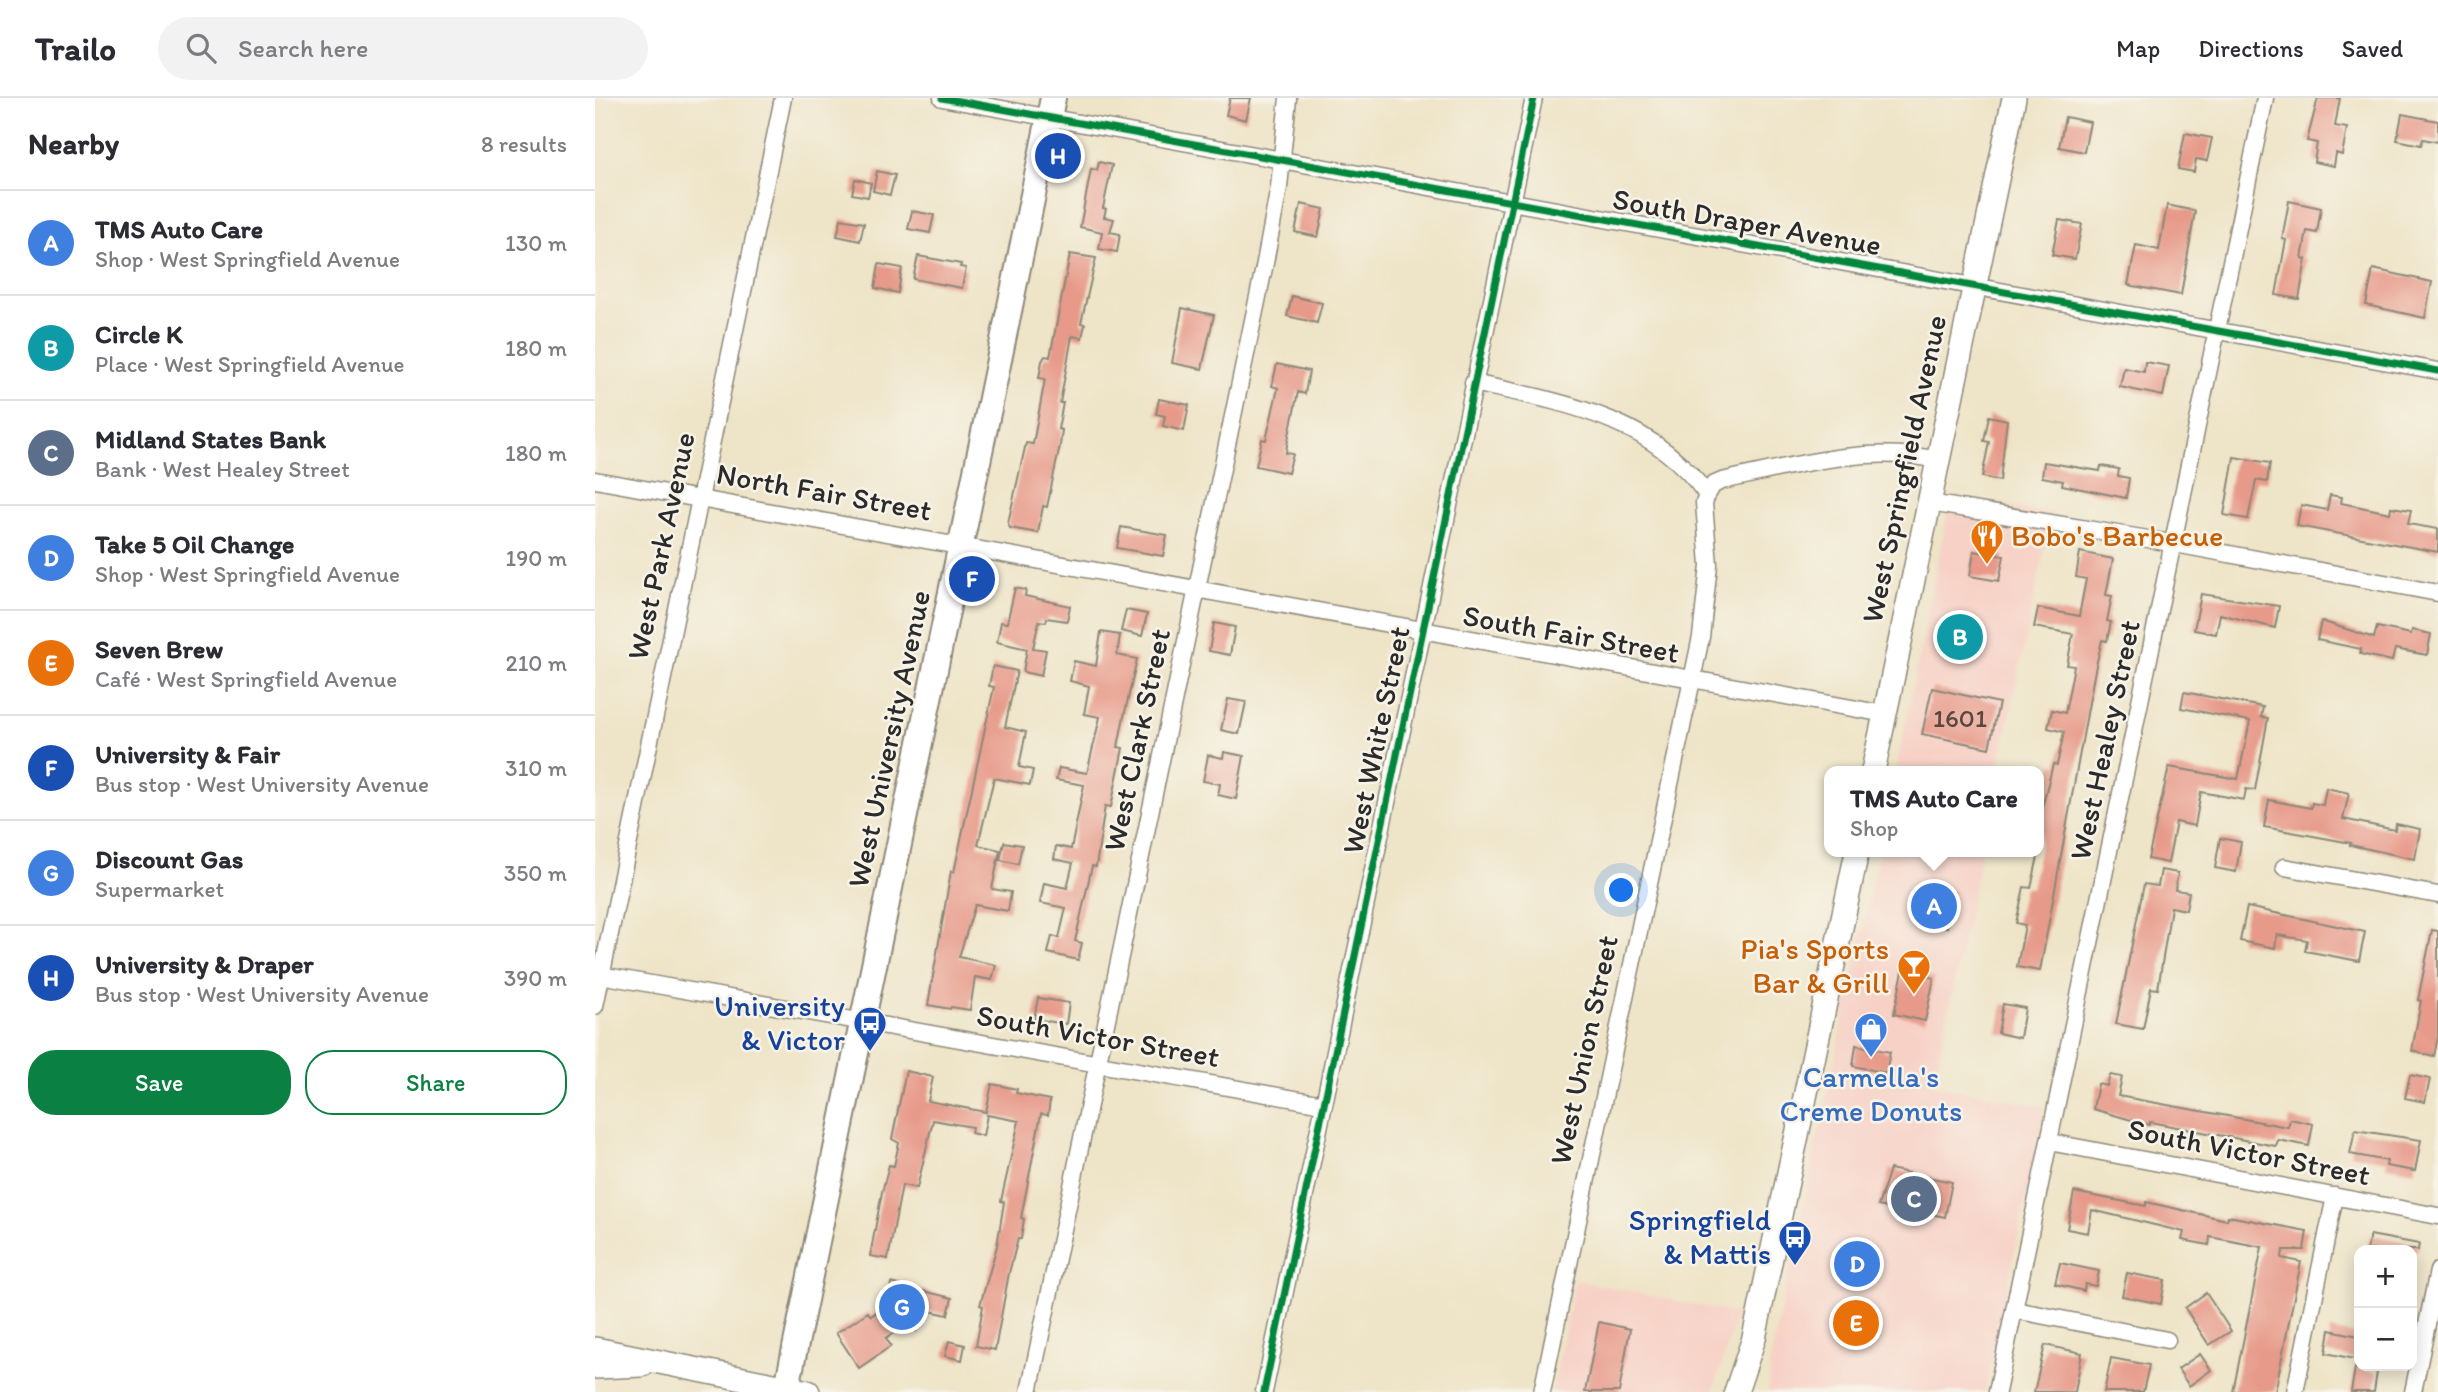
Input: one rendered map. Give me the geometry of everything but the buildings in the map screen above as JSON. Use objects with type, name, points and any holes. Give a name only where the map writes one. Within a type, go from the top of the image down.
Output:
[{"type":"main road","name":"West Springfield Avenue","points":[[1874,766],[2014,98]]},
{"type":"main road","name":"West University Avenue","points":[[794,1391],[863,1021],[1051,108]]},
{"type":"main road","points":[[1736,1392],[1754,1338],[1856,857]]},
{"type":"main road","points":[[1751,1392],[1754,1338]]},
{"type":"main road","points":[[595,1349],[673,1363],[794,1391]]},
{"type":"main road","points":[[595,1367],[673,1363]]},
{"type":"street","name":"West Park Avenue","points":[[595,1006],[598,974],[783,98]]},
{"type":"street","name":"South Draper Avenue","points":[[942,98],[1051,108],[1280,161],[2438,371]]},
{"type":"street","name":"West Clark Street","points":[[1029,1392],[1267,251],[1279,187],[1288,98]]},
{"type":"street","name":"West White Street","points":[[1264,1392],[1534,98]]},
{"type":"street","name":"West Healey Street","points":[[1997,1392],[2219,332],[2265,98]]},
{"type":"street","points":[[1473,383],[1564,403],[1620,422],[1667,451],[1707,495],[1722,481],[1816,461],[1899,454],[1938,460]]},
{"type":"street","name":"North Fair Street","points":[[595,480],[960,545]]},
{"type":"street","name":"West Union Street","points":[[1542,1392],[1708,594],[1704,503],[1707,495]]},
{"type":"street","points":[[1930,503],[2174,544],[2438,593]]},
{"type":"street","name":"South Fair Street","points":[[960,545],[1885,715]]},
{"type":"street","points":[[2284,867],[2438,895]]},
{"type":"street","name":"South Victor Street","points":[[598,974],[1322,1104]]},
{"type":"street","name":"South Victor Street","points":[[2049,1142],[2438,1216]]},
{"type":"street","points":[[2295,1392],[2335,1196]]},
{"type":"street","points":[[2413,1392],[2438,1272]]},
{"type":"street","points":[[2015,1311],[2167,1340]]},
{"type":"shaded area","points":[[1951,496],[2052,514],[1999,766],[1897,766]]},
{"type":"shaded area","points":[[1878,857],[1980,857],[1933,1085],[2045,1107],[1985,1392],[1768,1392],[1769,1366]]},
{"type":"shaded area","points":[[1575,1280],[1737,1314],[1713,1392],[1552,1392]]},
{"type":"cycle path","points":[[942,98],[2438,371]]},
{"type":"cycle path","points":[[1264,1392],[1534,98]]},
{"type":"place","name":"University & Draper","points":[[1058,156]]},
{"type":"place","name":"Bobo's Barbecue","points":[[1987,566]]},
{"type":"place","name":"University & Fair","points":[[972,579]]},
{"type":"place","name":"Circle K","points":[[1960,637]]},
{"type":"place","name":"TMS Auto Care","points":[[1934,906]]},
{"type":"place","name":"Pia's Sports Bar & Grill","points":[[1914,996]]},
{"type":"place","name":"University & Victor","points":[[870,1053]]},
{"type":"place","name":"Carmella's Creme Donuts","points":[[1871,1059]]},
{"type":"place","name":"Midland States Bank","points":[[1914,1199]]},
{"type":"place","name":"Take 5 Oil Change","points":[[1857,1264]]},
{"type":"place","name":"Springfield & Mattis","points":[[1795,1267]]},
{"type":"place","name":"Discount Gas","points":[[902,1307]]},
{"type":"place","name":"Seven Brew","points":[[1856,1323]]}]
